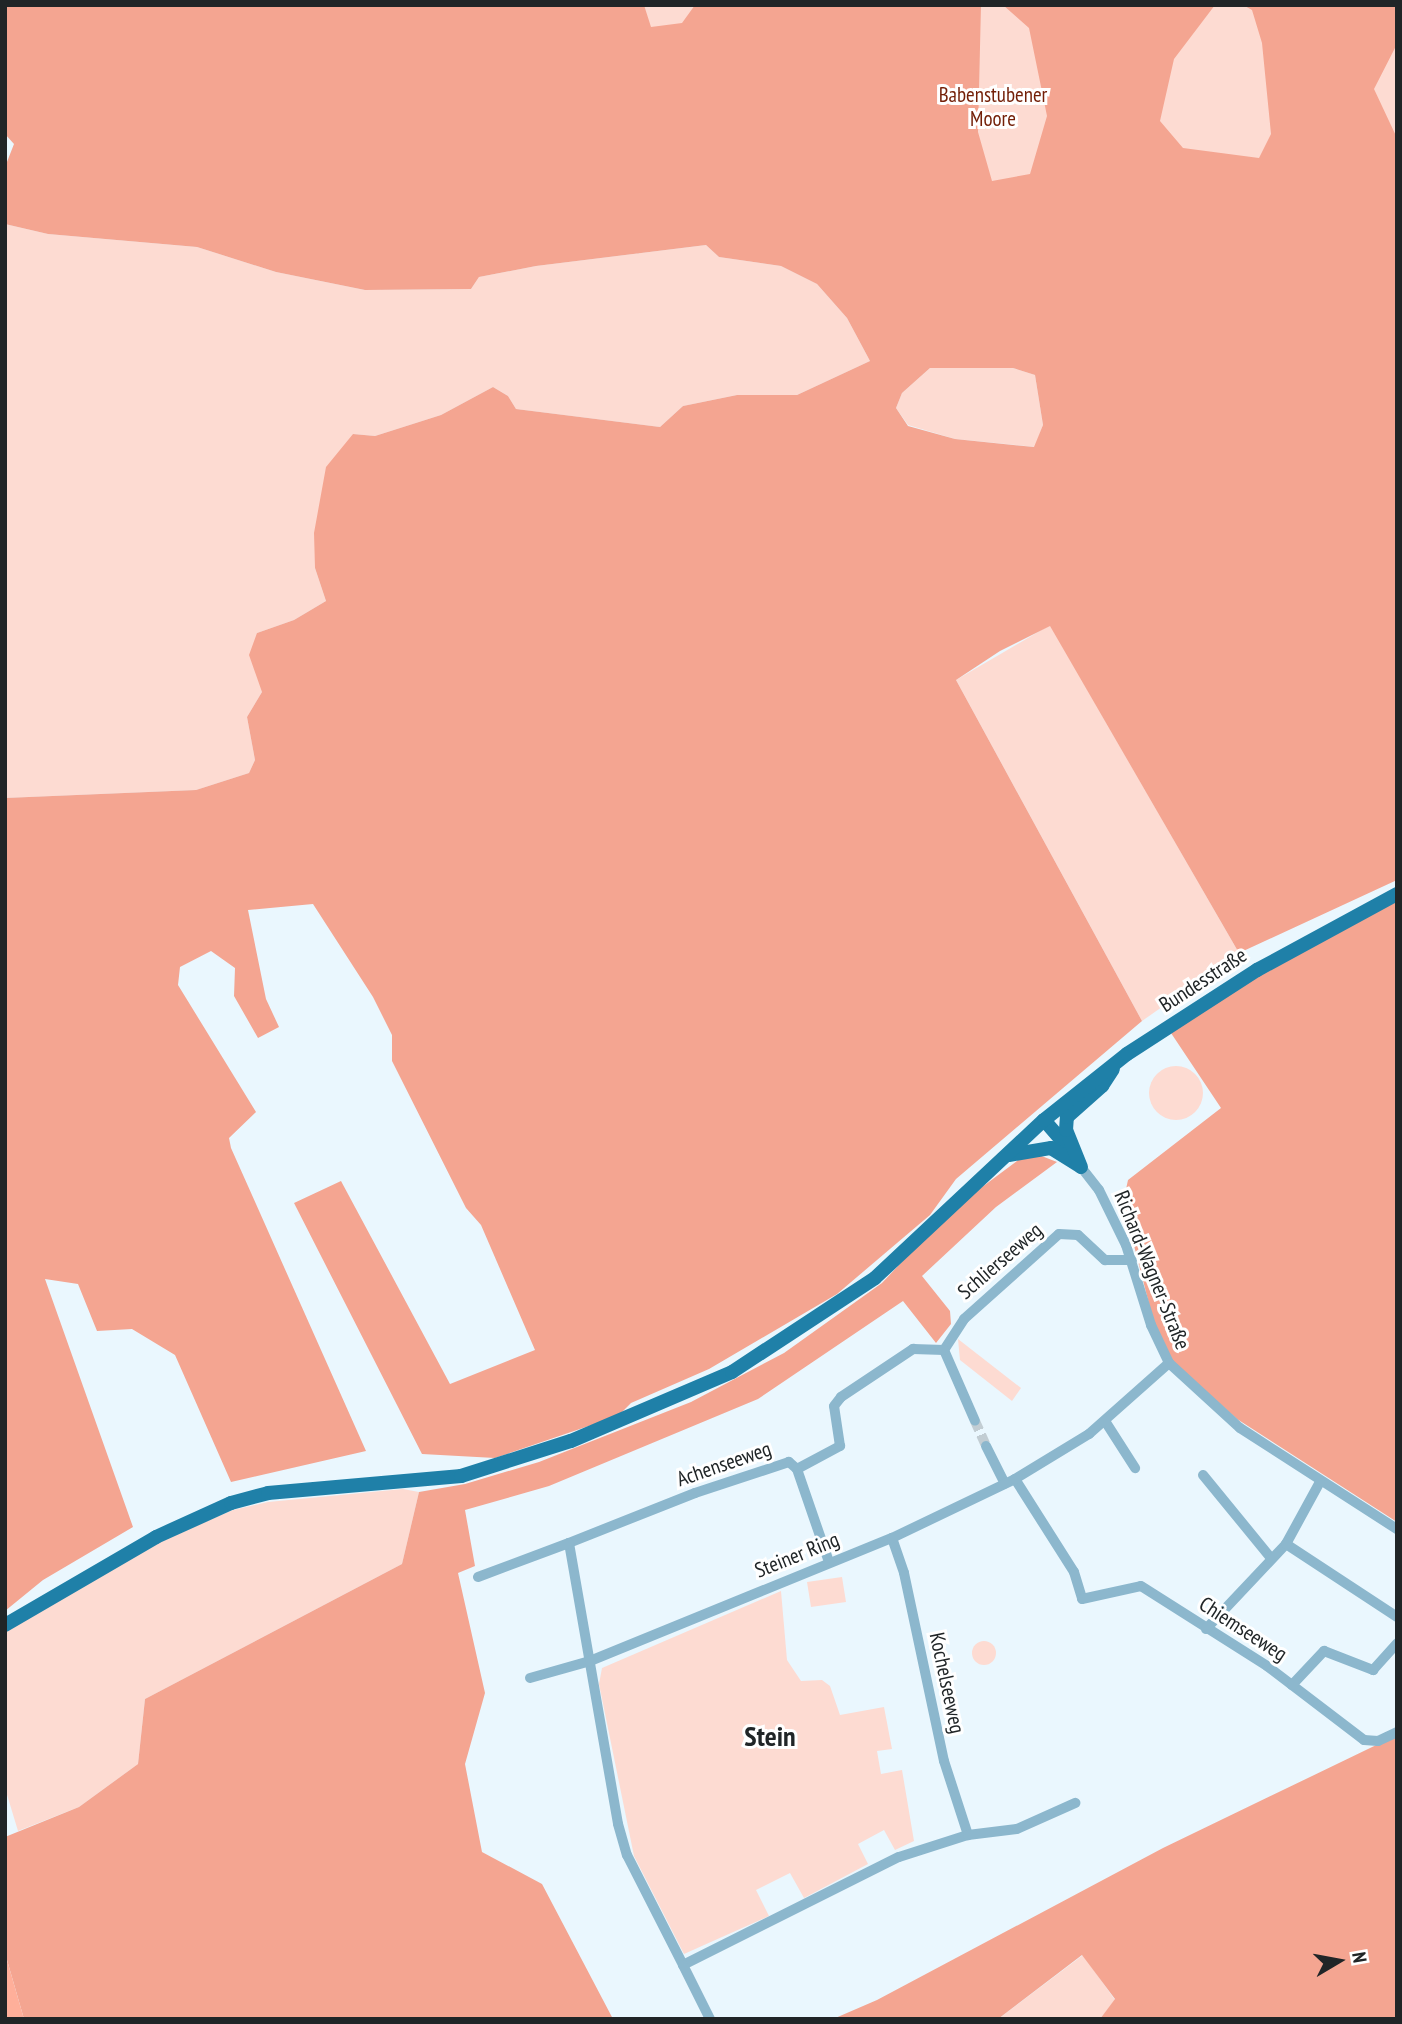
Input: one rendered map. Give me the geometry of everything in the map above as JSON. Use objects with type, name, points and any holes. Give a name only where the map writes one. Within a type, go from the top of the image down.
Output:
[{"type":"main road","name":"Bundesstraße","points":[[5,1625],[156,1537],[231,1503],[268,1493],[461,1476],[570,1441],[686,1394],[732,1372],[875,1278],[1044,1120],[1114,1064],[1257,970],[1397,894]]},
{"type":"main road","points":[[1081,1167],[1066,1130],[1067,1117],[1102,1086],[1114,1064]]},
{"type":"main road","points":[[1044,1120],[1081,1167]]},
{"type":"main road","points":[[1004,1156],[1029,1148],[1051,1148],[1081,1167]]},
{"type":"street","name":"Richard-Wagner-Straße","points":[[1081,1167],[1098,1190],[1132,1260],[1151,1325],[1169,1363],[1226,1417],[1320,1482],[1397,1529]]},
{"type":"street","name":"Schlierseeweg","points":[[944,1350],[964,1319],[1059,1234],[1078,1235],[1105,1260],[1132,1260]]},
{"type":"street","points":[[797,1469],[840,1446],[834,1406],[841,1397],[913,1349],[944,1350],[975,1421]]},
{"type":"street","name":"Steiner Ring","points":[[530,1678],[590,1661],[892,1538],[1010,1482],[1105,1422],[1169,1363]]},
{"type":"street","points":[[1105,1422],[1135,1468]]},
{"type":"street","points":[[986,1446],[1010,1482]]},
{"type":"street","name":"Achenseeweg","points":[[478,1577],[730,1481],[789,1462],[797,1469],[829,1562]]},
{"type":"street","points":[[1203,1475],[1271,1558]]},
{"type":"street","name":"Chiemseeweg","points":[[1010,1482],[1074,1572],[1082,1598],[1141,1586],[1292,1685],[1364,1740],[1378,1741],[1397,1732]]},
{"type":"street","points":[[1206,1629],[1286,1544],[1320,1482]]},
{"type":"street","name":"Kochelseeweg","points":[[892,1538],[904,1573],[944,1761],[968,1835]]},
{"type":"street","points":[[569,1543],[627,1855],[709,2019]]},
{"type":"street","points":[[1286,1544],[1397,1617]]},
{"type":"street","points":[[1292,1685],[1324,1651],[1373,1670],[1397,1643]]},
{"type":"street","points":[[683,1965],[899,1857],[968,1835],[1017,1829],[1075,1803]]},
{"type":"green space","name":"Babenstubener Moore","points":[[313,5],[1397,5],[1397,138],[1007,217]]},
{"type":"green space","points":[[5,224],[48,234],[197,247],[276,272],[365,290],[471,289],[479,277],[536,266],[706,245],[719,257],[781,266],[817,284],[847,318],[870,361],[797,395],[737,395],[683,406],[660,427],[516,409],[508,396],[493,387],[441,415],[375,436],[353,434],[315,568],[326,601],[294,620],[257,633],[262,692],[247,717],[255,760],[249,773],[196,790],[5,798]]},
{"type":"green space","points":[[930,368],[1013,368],[1035,375],[1043,425],[1035,447],[955,439],[908,425],[896,408],[902,393]]},
{"type":"green space","points":[[1050,625],[1239,953],[1142,1021],[956,680]]},
{"type":"green space","points":[[1176,1066],[1195,1074],[1203,1093],[1195,1112],[1176,1120],[1157,1112],[1149,1093],[1157,1074]]},
{"type":"green space","points":[[958,1339],[1021,1388],[1012,1401],[960,1360]]},
{"type":"green space","points":[[403,1489],[419,1492],[402,1564],[145,1699],[138,1764],[79,1807],[18,1831],[5,1788],[5,1629],[158,1542],[233,1510],[268,1502]]},
{"type":"green space","points":[[842,1577],[846,1602],[811,1607],[807,1582]]},
{"type":"green space","points":[[781,1591],[787,1660],[801,1681],[822,1680],[830,1686],[840,1715],[884,1707],[892,1749],[877,1751],[881,1774],[902,1770],[914,1841],[895,1850],[884,1830],[858,1844],[868,1864],[804,1898],[790,1873],[756,1890],[769,1916],[684,1954],[634,1856],[599,1684],[602,1668]]},
{"type":"green space","points":[[984,1641],[995,1648],[996,1653],[989,1664],[984,1665],[973,1658],[972,1653],[979,1642]]},
{"type":"green space","points":[[1083,1955],[1115,2000],[1100,2019],[998,2019]]},
{"type":"shaded area","points":[[5,5],[644,5],[651,27],[682,23],[695,5],[981,5],[978,132],[992,181],[1030,174],[1047,116],[1029,28],[1003,5],[1215,5],[1174,59],[1160,121],[1183,148],[1259,158],[1271,134],[1262,43],[1252,10],[1243,5],[1397,5],[1397,44],[1374,89],[1397,138],[1397,880],[1239,953],[1050,626],[1000,651],[956,680],[1142,1021],[956,1179],[930,1215],[837,1294],[709,1369],[631,1403],[618,1416],[495,1458],[422,1454],[294,1203],[341,1181],[450,1384],[535,1350],[481,1225],[466,1208],[392,1061],[392,1035],[373,997],[313,904],[248,910],[266,999],[279,1027],[258,1038],[234,996],[235,968],[211,951],[180,967],[178,985],[256,1112],[229,1138],[231,1148],[366,1451],[231,1482],[175,1355],[132,1329],[97,1331],[78,1284],[45,1279],[133,1527],[43,1580],[5,1611],[5,798],[196,790],[249,773],[255,760],[247,717],[262,692],[249,655],[257,633],[294,620],[326,601],[315,568],[314,533],[326,467],[353,434],[375,436],[441,415],[493,387],[508,396],[516,409],[660,427],[683,406],[737,395],[797,395],[870,361],[847,318],[817,284],[781,266],[719,257],[706,245],[536,266],[479,277],[471,289],[365,290],[276,272],[197,247],[48,234],[5,224],[5,167],[14,144],[5,134]],"holes":[[[930,368],[1013,368],[1035,375],[1043,425],[1034,447],[955,439],[908,426],[896,408],[902,393]]]},
{"type":"shaded area","points":[[1397,898],[1397,1522],[1237,1419],[1172,1361],[1154,1323],[1123,1203],[1128,1180],[1221,1108],[1171,1033],[1260,974]]},
{"type":"shaded area","points":[[1039,1155],[1057,1162],[996,1207],[922,1276],[950,1311],[951,1324],[936,1343],[903,1301],[758,1399],[549,1486],[465,1510],[475,1566],[458,1573],[485,1693],[465,1764],[482,1852],[542,1884],[613,2019],[24,2019],[5,1953],[5,1837],[79,1807],[138,1764],[145,1699],[402,1564],[419,1492],[465,1484],[539,1462],[691,1402],[784,1353],[882,1283],[950,1211],[1021,1158]]},
{"type":"shaded area","points":[[1397,1735],[1397,2019],[1100,2019],[1115,1999],[1082,1955],[998,2019],[833,2019],[877,2000],[1163,1848]]},
{"type":"shaded area","points":[[5,1953],[22,2012],[24,2019],[5,2019]]},
{"type":"tunnel","points":[[975,1421],[986,1446]]},
{"type":"district","name":"Stein","points":[[770,1736]]}]
